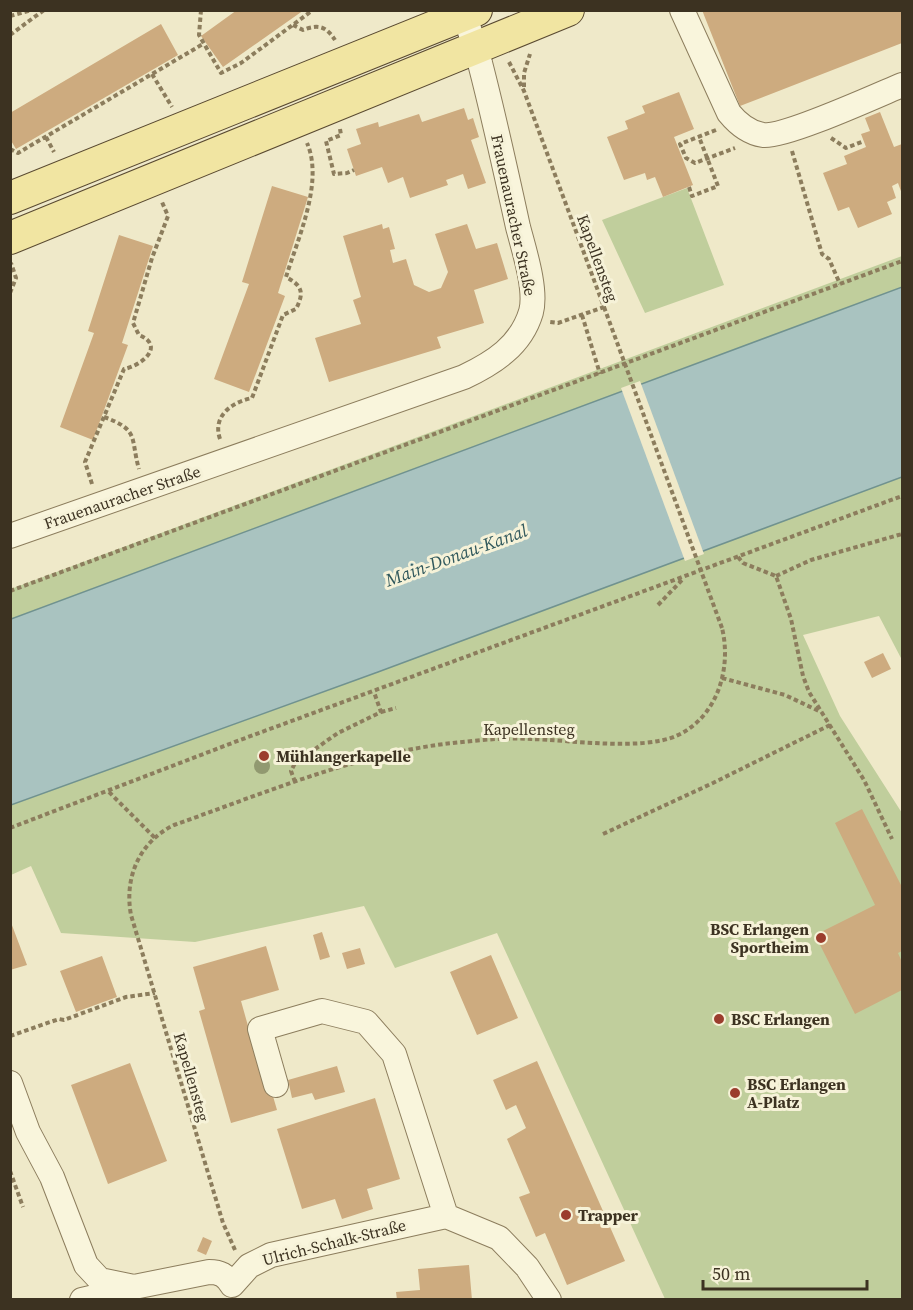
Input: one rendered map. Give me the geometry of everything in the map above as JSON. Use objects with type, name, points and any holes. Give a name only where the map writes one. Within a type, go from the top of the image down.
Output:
[{"type":"main road","points":[[10,238],[568,10]]},
{"type":"main road","points":[[10,198],[345,64],[468,12]]},
{"type":"street","points":[[682,10],[723,104],[736,122],[755,133],[776,134],[903,85]]},
{"type":"street","name":"Frauenauracher Straße","points":[[10,536],[464,377],[492,364],[510,348],[525,326],[531,313],[533,299],[468,12]]},
{"type":"street","points":[[276,1085],[260,1029],[322,1011],[366,1022],[394,1054],[446,1216],[499,1238],[527,1267],[549,1299]]},
{"type":"street","points":[[10,1083],[19,1136],[52,1177],[86,1265],[100,1280],[134,1287],[177,1289],[217,1272],[238,1284]]},
{"type":"street","name":"Ulrich-Schalk-Straße","points":[[238,1284],[256,1261],[271,1255],[446,1216]]},
{"type":"street","points":[[82,1299],[134,1287]]},
{"type":"path","points":[[10,16],[32,10]]},
{"type":"path","points":[[10,35],[44,10]]},
{"type":"path","points":[[201,10],[198,35],[221,73],[241,63],[313,10]]},
{"type":"path","points":[[293,25],[303,30],[314,25],[323,26],[331,33],[345,64]]},
{"type":"path","points":[[10,149],[18,153],[203,44]]},
{"type":"path","name":"Kapellensteg","points":[[238,1284],[223,1223],[131,915],[128,889],[141,852],[164,830],[174,825],[295,782],[379,757],[443,744],[528,738],[614,743],[662,740],[676,736],[694,726],[709,708],[722,678],[726,649],[722,628],[524,91],[524,73],[533,49]]},
{"type":"path","points":[[152,74],[174,110],[181,129]]},
{"type":"path","points":[[332,105],[341,135],[326,141],[334,174],[354,170]]},
{"type":"path","points":[[736,122],[680,144],[686,158],[695,163],[776,134],[822,254],[829,259],[840,284]]},
{"type":"path","points":[[688,187],[692,196],[718,186],[699,137]]},
{"type":"path","points":[[226,460],[218,433],[222,416],[230,406],[252,398],[283,315],[296,309],[300,301],[301,290],[297,283],[286,277],[310,197],[313,177],[311,153]]},
{"type":"path","points":[[89,473],[85,462],[124,369],[138,365],[149,353],[150,344],[139,334],[133,323],[152,258],[168,216],[161,198]]},
{"type":"path","points":[[10,591],[903,261]]},
{"type":"path","points":[[10,262],[16,278],[10,293]]},
{"type":"path","points":[[574,318],[603,307]]},
{"type":"path","points":[[582,315],[600,374]]},
{"type":"path","points":[[104,417],[122,424],[129,432],[133,439],[145,488]]},
{"type":"path","points":[[10,828],[240,740],[903,496]]},
{"type":"path","points":[[738,557],[743,563],[776,576],[811,560],[903,534]]},
{"type":"path","points":[[776,576],[791,619],[803,676],[809,692],[864,780],[892,839]]},
{"type":"path","points":[[658,605],[686,577]]},
{"type":"path","points":[[722,678],[785,695],[822,713]]},
{"type":"path","points":[[374,692],[381,712]]},
{"type":"path","points":[[295,782],[291,771],[295,763],[338,733],[381,712],[396,708]]},
{"type":"path","points":[[603,834],[830,725]]},
{"type":"path","points":[[109,792],[155,838]]},
{"type":"path","points":[[10,1036],[59,1019],[76,1017],[126,997],[154,993]]},
{"type":"path","points":[[10,1171],[23,1207]]},
{"type":"green space","points":[[687,188],[724,285],[645,313],[602,220]]},
{"type":"green space","points":[[902,256],[902,287],[11,619],[11,589]]},
{"type":"green space","points":[[902,477],[902,660],[879,616],[803,635],[840,716],[902,813],[902,1299],[665,1299],[497,933],[395,968],[364,906],[195,942],[61,933],[31,866],[11,875],[11,805],[378,672]]},
{"type":"water","name":"Main-Donau-Kanal","points":[[902,287],[902,477],[378,672],[11,805],[11,619]]},
{"type":"pier","points":[[640,381],[704,554],[685,561],[621,388]]},
{"type":"building","points":[[237,10],[304,10],[223,67],[201,36]]},
{"type":"building","points":[[702,10],[902,10],[902,43],[740,106]]},
{"type":"building","points":[[161,24],[178,55],[16,149],[10,139],[10,113]]},
{"type":"building","points":[[679,92],[694,129],[674,137],[693,185],[663,197],[655,177],[647,180],[645,173],[624,180],[607,137],[628,129],[625,121],[645,113],[642,106]]},
{"type":"building","points":[[464,108],[468,120],[473,118],[479,137],[471,140],[486,183],[468,189],[463,174],[446,180],[448,185],[410,198],[403,177],[388,183],[382,167],[356,176],[347,149],[361,144],[356,129],[378,122],[379,127],[419,114],[422,122]]},
{"type":"building","points":[[880,112],[894,147],[902,144],[902,194],[898,183],[892,186],[896,198],[887,202],[892,214],[858,228],[849,207],[838,211],[823,173],[847,164],[844,156],[866,147],[861,134],[870,131],[865,118]]},
{"type":"building","points":[[272,186],[308,197],[278,293],[285,296],[249,392],[214,379],[249,284],[242,282]]},
{"type":"building","points":[[382,224],[383,229],[389,227],[395,249],[390,250],[393,263],[406,259],[414,285],[429,292],[441,288],[448,272],[435,234],[467,224],[476,249],[497,243],[508,279],[474,290],[484,323],[437,337],[441,348],[329,382],[315,338],[361,324],[353,300],[361,297],[343,236]]},
{"type":"building","points":[[119,235],[153,246],[122,343],[128,345],[93,440],[60,427],[94,333],[88,331]]},
{"type":"building","points":[[883,653],[891,669],[872,678],[864,662]]},
{"type":"building","points":[[862,809],[902,887],[902,951],[898,953],[902,962],[902,990],[855,1014],[815,935],[875,905],[835,823]]},
{"type":"building","points":[[10,920],[27,965],[10,970]]},
{"type":"building","points":[[322,932],[330,957],[320,960],[313,935]]},
{"type":"building","points":[[266,946],[279,990],[241,1001],[250,1033],[254,1031],[277,1110],[231,1123],[199,1011],[205,1009],[193,967]]},
{"type":"building","points":[[360,948],[365,964],[347,969],[342,953]]},
{"type":"building","points":[[491,955],[518,1018],[477,1035],[450,972]]},
{"type":"building","points":[[102,956],[117,997],[76,1012],[60,971]]},
{"type":"building","name":"Trapper","points":[[537,1061],[625,1261],[567,1285],[545,1233],[536,1237],[519,1197],[530,1193],[507,1139],[526,1128],[516,1105],[506,1110],[493,1080]]},
{"type":"building","points":[[130,1063],[167,1161],[108,1184],[71,1085]]},
{"type":"building","points":[[337,1066],[345,1092],[315,1100],[312,1093],[292,1098],[288,1080]]},
{"type":"building","points":[[375,1098],[400,1179],[367,1189],[373,1209],[342,1219],[335,1199],[302,1209],[277,1129]]},
{"type":"building","points":[[203,1237],[212,1241],[206,1255],[197,1251]]},
{"type":"building","points":[[469,1265],[472,1300],[397,1300],[396,1292],[420,1290],[418,1269]]},
{"type":"place","name":"Mühlangerkapelle","points":[[264,756]]},
{"type":"place","name":"BSC Erlangen Sportheim","points":[[821,938]]},
{"type":"place","name":"BSC Erlangen","points":[[719,1019]]},
{"type":"place","name":"BSC Erlangen A-Platz","points":[[735,1093]]},
{"type":"place","name":"Trapper","points":[[566,1215]]}]
